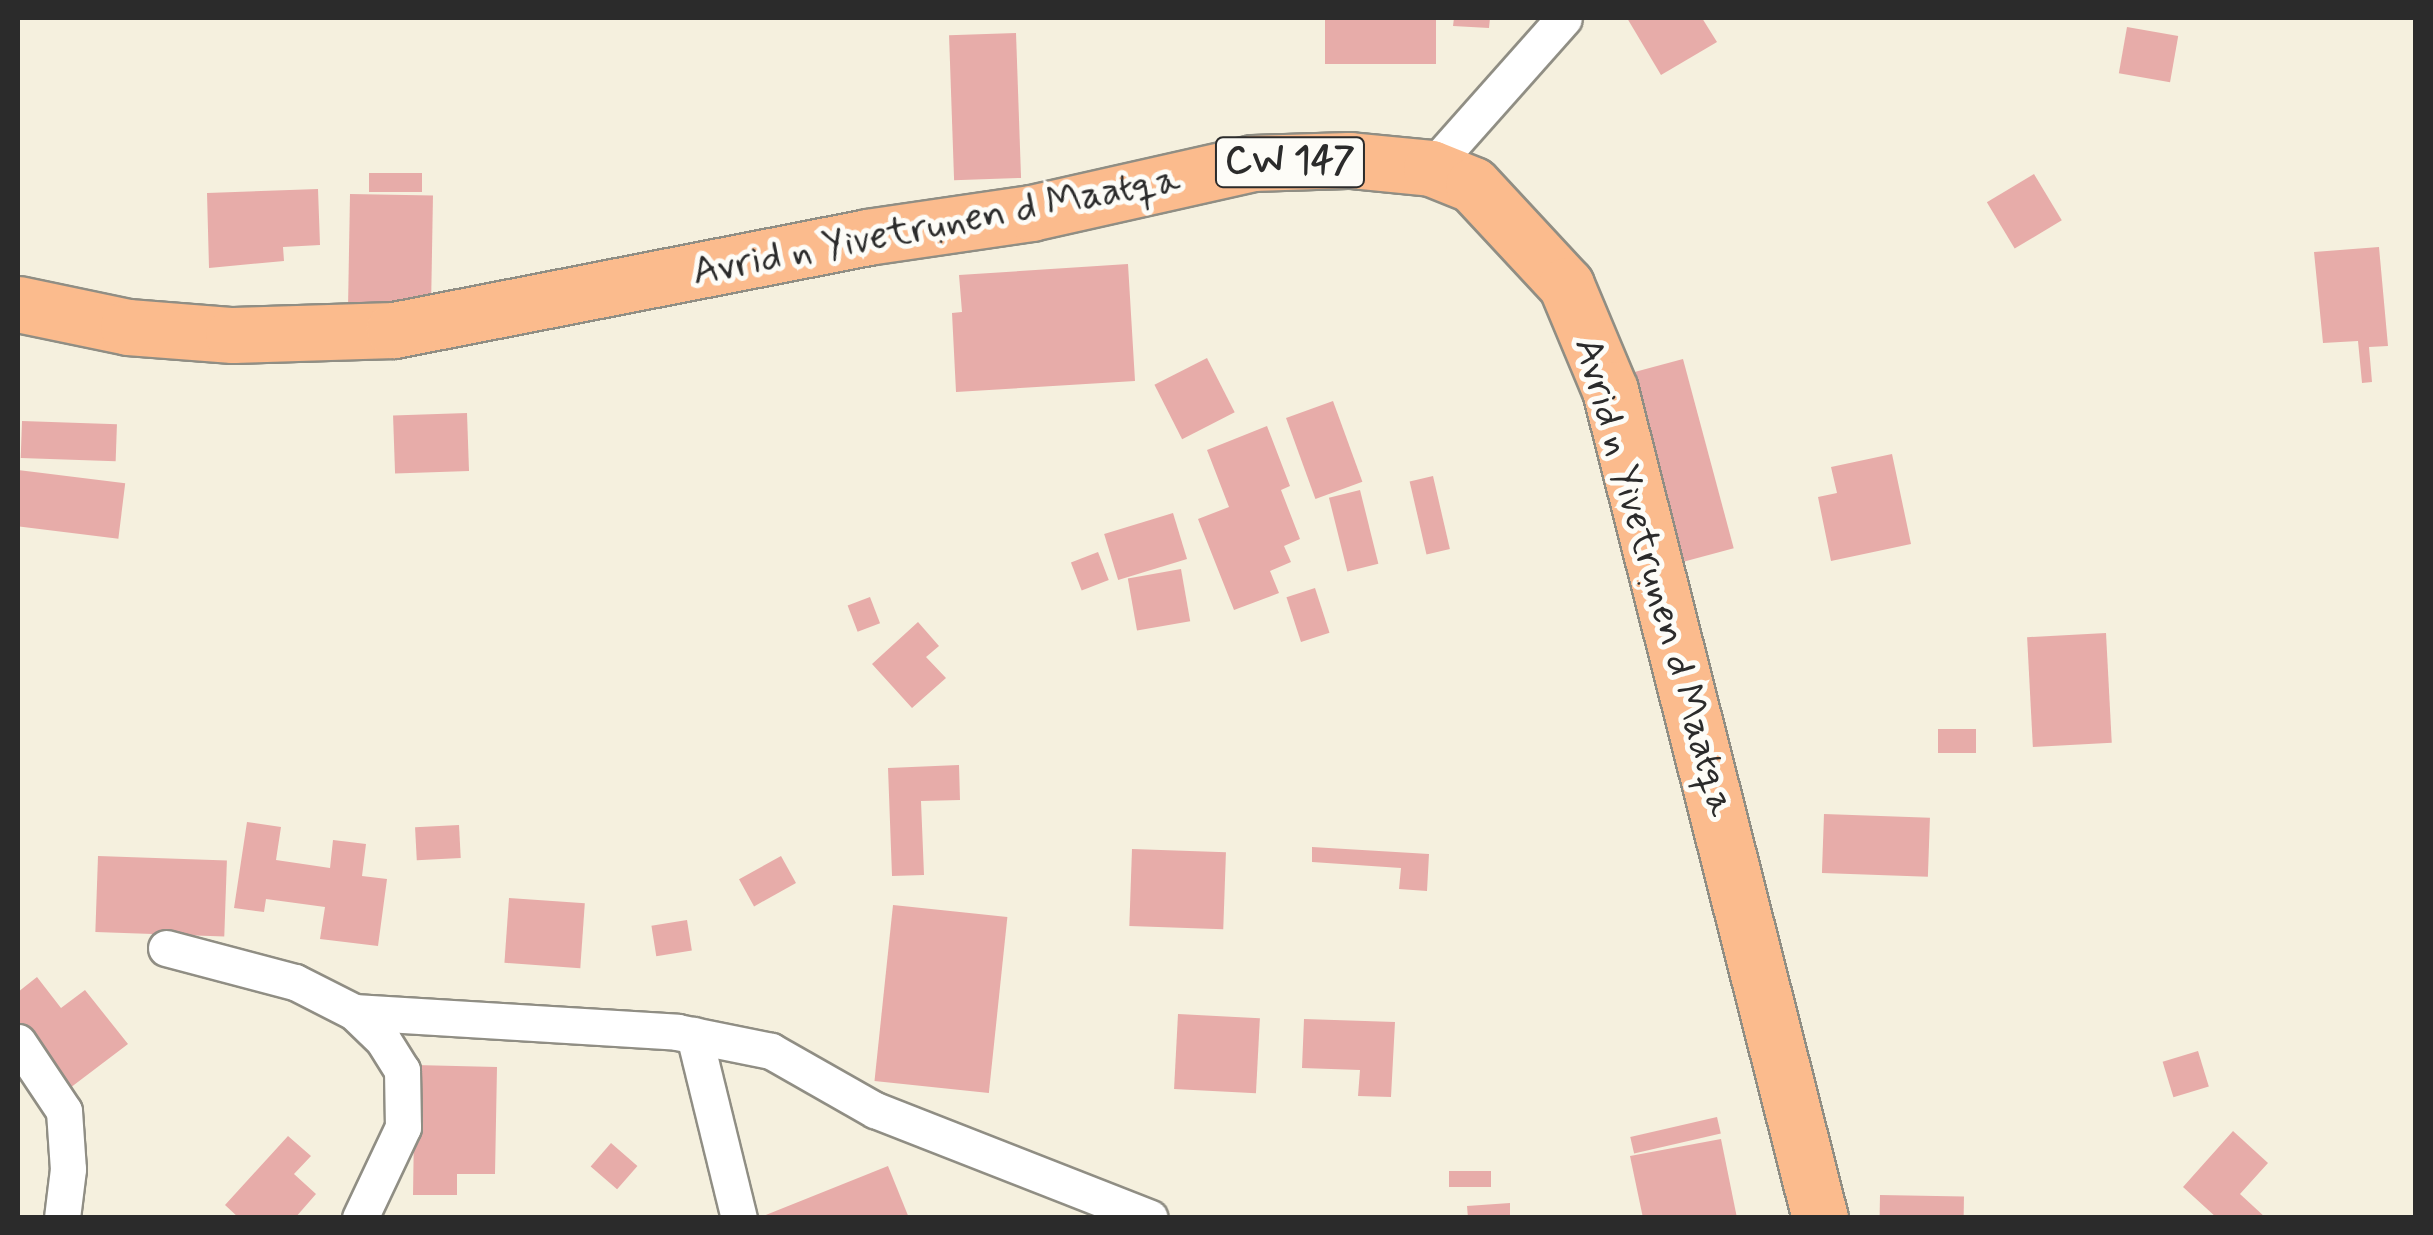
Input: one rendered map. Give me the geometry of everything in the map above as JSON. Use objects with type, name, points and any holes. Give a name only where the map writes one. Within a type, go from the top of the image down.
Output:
[{"type":"main road","name":"Avrid n Yivetṛunen d Maatqa","points":[[18,304],[128,327],[233,335],[394,330],[867,237],[1032,213],[1252,163],[1350,160],[1431,168],[1473,185],[1566,284],[1610,390],[1733,855],[1820,1218]]},
{"type":"street","points":[[1431,168],[1564,18]]},
{"type":"street","points":[[166,948],[295,982],[354,1012],[383,1040],[402,1070],[406,1099],[389,1165],[360,1218]]},
{"type":"street","points":[[354,1012],[694,1035],[771,1052],[875,1110],[1150,1218]]},
{"type":"street","points":[[694,1035],[739,1218]]},
{"type":"street","points":[[18,1042],[64,1111],[68,1169],[62,1218]]},
{"type":"building","points":[[1325,18],[1436,18],[1436,64],[1325,64]]},
{"type":"building","points":[[1454,18],[1490,18],[1489,28],[1453,26]]},
{"type":"building","points":[[1627,18],[1702,18],[1717,42],[1661,75]]},
{"type":"building","points":[[2127,27],[2178,36],[2170,82],[2119,73]]},
{"type":"building","points":[[1016,33],[1021,178],[954,180],[949,35]]},
{"type":"building","points":[[369,173],[422,173],[422,192],[369,192]]},
{"type":"building","points":[[2034,174],[2062,220],[2015,249],[1987,202]]},
{"type":"building","points":[[318,189],[320,245],[283,247],[284,261],[209,268],[207,193]]},
{"type":"building","points":[[350,194],[433,195],[431,306],[348,305]]},
{"type":"building","points":[[2379,247],[2388,346],[2369,347],[2372,382],[2362,383],[2358,341],[2323,343],[2314,252]]},
{"type":"building","points":[[1128,264],[1135,381],[956,392],[952,313],[962,312],[959,275]]},
{"type":"building","points":[[1207,358],[1235,412],[1182,439],[1154,385]]},
{"type":"building","points":[[1683,359],[1734,548],[1657,569],[1607,379]]},
{"type":"building","points":[[1333,401],[1362,482],[1315,499],[1286,418]]},
{"type":"building","points":[[467,413],[469,471],[395,474],[393,416]]},
{"type":"building","points":[[22,421],[117,424],[116,461],[21,458]]},
{"type":"building","points":[[1267,426],[1290,486],[1281,490],[1300,539],[1284,546],[1291,562],[1270,571],[1279,593],[1234,610],[1198,519],[1229,507],[1207,450]]},
{"type":"building","points":[[1892,454],[1911,544],[1831,561],[1818,497],[1837,493],[1831,467]]},
{"type":"building","points":[[18,470],[125,483],[118,539],[18,526]]},
{"type":"building","points":[[1433,476],[1450,549],[1426,554],[1410,481]]},
{"type":"building","points":[[1360,490],[1378,564],[1347,571],[1329,498]]},
{"type":"building","points":[[1173,513],[1187,559],[1118,580],[1104,534]]},
{"type":"building","points":[[1098,552],[1109,580],[1082,590],[1071,562]]},
{"type":"building","points":[[1181,569],[1190,621],[1137,631],[1128,578]]},
{"type":"building","points":[[1315,588],[1330,633],[1301,642],[1286,597]]},
{"type":"building","points":[[870,597],[880,623],[858,632],[848,606]]},
{"type":"building","points":[[918,622],[939,646],[926,657],[946,678],[912,708],[872,664]]},
{"type":"building","points":[[2106,633],[2112,743],[2033,747],[2027,637]]},
{"type":"building","points":[[1938,729],[1976,729],[1976,753],[1938,753]]},
{"type":"building","points":[[959,765],[960,800],[921,801],[924,875],[892,876],[888,768]]},
{"type":"building","points":[[1824,814],[1930,818],[1928,877],[1822,873]]},
{"type":"building","points":[[247,822],[281,827],[276,860],[330,868],[333,840],[366,844],[362,876],[387,879],[378,946],[320,939],[325,907],[266,899],[264,912],[234,908]]},
{"type":"building","points":[[459,825],[461,858],[417,860],[415,827]]},
{"type":"building","points":[[1312,847],[1429,854],[1427,891],[1399,889],[1401,868],[1312,862]]},
{"type":"building","points":[[1132,849],[1226,852],[1223,929],[1129,926]]},
{"type":"building","points":[[98,856],[227,861],[224,936],[95,932]]},
{"type":"building","points":[[781,856],[796,883],[754,906],[739,879]]},
{"type":"building","points":[[509,898],[585,903],[580,968],[504,963]]},
{"type":"building","points":[[893,905],[1007,917],[989,1093],[874,1081]]},
{"type":"building","points":[[687,920],[692,951],[656,956],[651,926]]},
{"type":"building","points":[[37,977],[61,1008],[85,990],[128,1044],[66,1091],[18,1029],[18,992]]},
{"type":"building","points":[[1178,1014],[1260,1018],[1256,1093],[1174,1089]]},
{"type":"building","points":[[1304,1019],[1395,1022],[1391,1097],[1358,1096],[1360,1070],[1302,1068]]},
{"type":"building","points":[[2198,1051],[2209,1086],[2173,1097],[2163,1062]]},
{"type":"building","points":[[415,1065],[497,1067],[495,1174],[457,1174],[457,1195],[413,1195]]},
{"type":"building","points":[[1717,1117],[1721,1134],[1634,1154],[1630,1137]]},
{"type":"building","points":[[2233,1131],[2268,1163],[2240,1194],[2266,1218],[2217,1218],[2183,1187]]},
{"type":"building","points":[[288,1136],[311,1156],[294,1174],[316,1194],[295,1218],[239,1218],[225,1205]]},
{"type":"building","points":[[1721,1139],[1737,1218],[1643,1218],[1630,1156]]},
{"type":"building","points":[[611,1143],[637,1166],[617,1189],[591,1166]]},
{"type":"building","points":[[888,1166],[909,1218],[761,1218],[761,1217]]},
{"type":"building","points":[[1449,1171],[1491,1171],[1491,1187],[1449,1187]]},
{"type":"building","points":[[1880,1195],[1964,1196],[1964,1218],[1880,1218]]},
{"type":"building","points":[[1510,1203],[1510,1218],[1468,1218],[1467,1206]]}]
